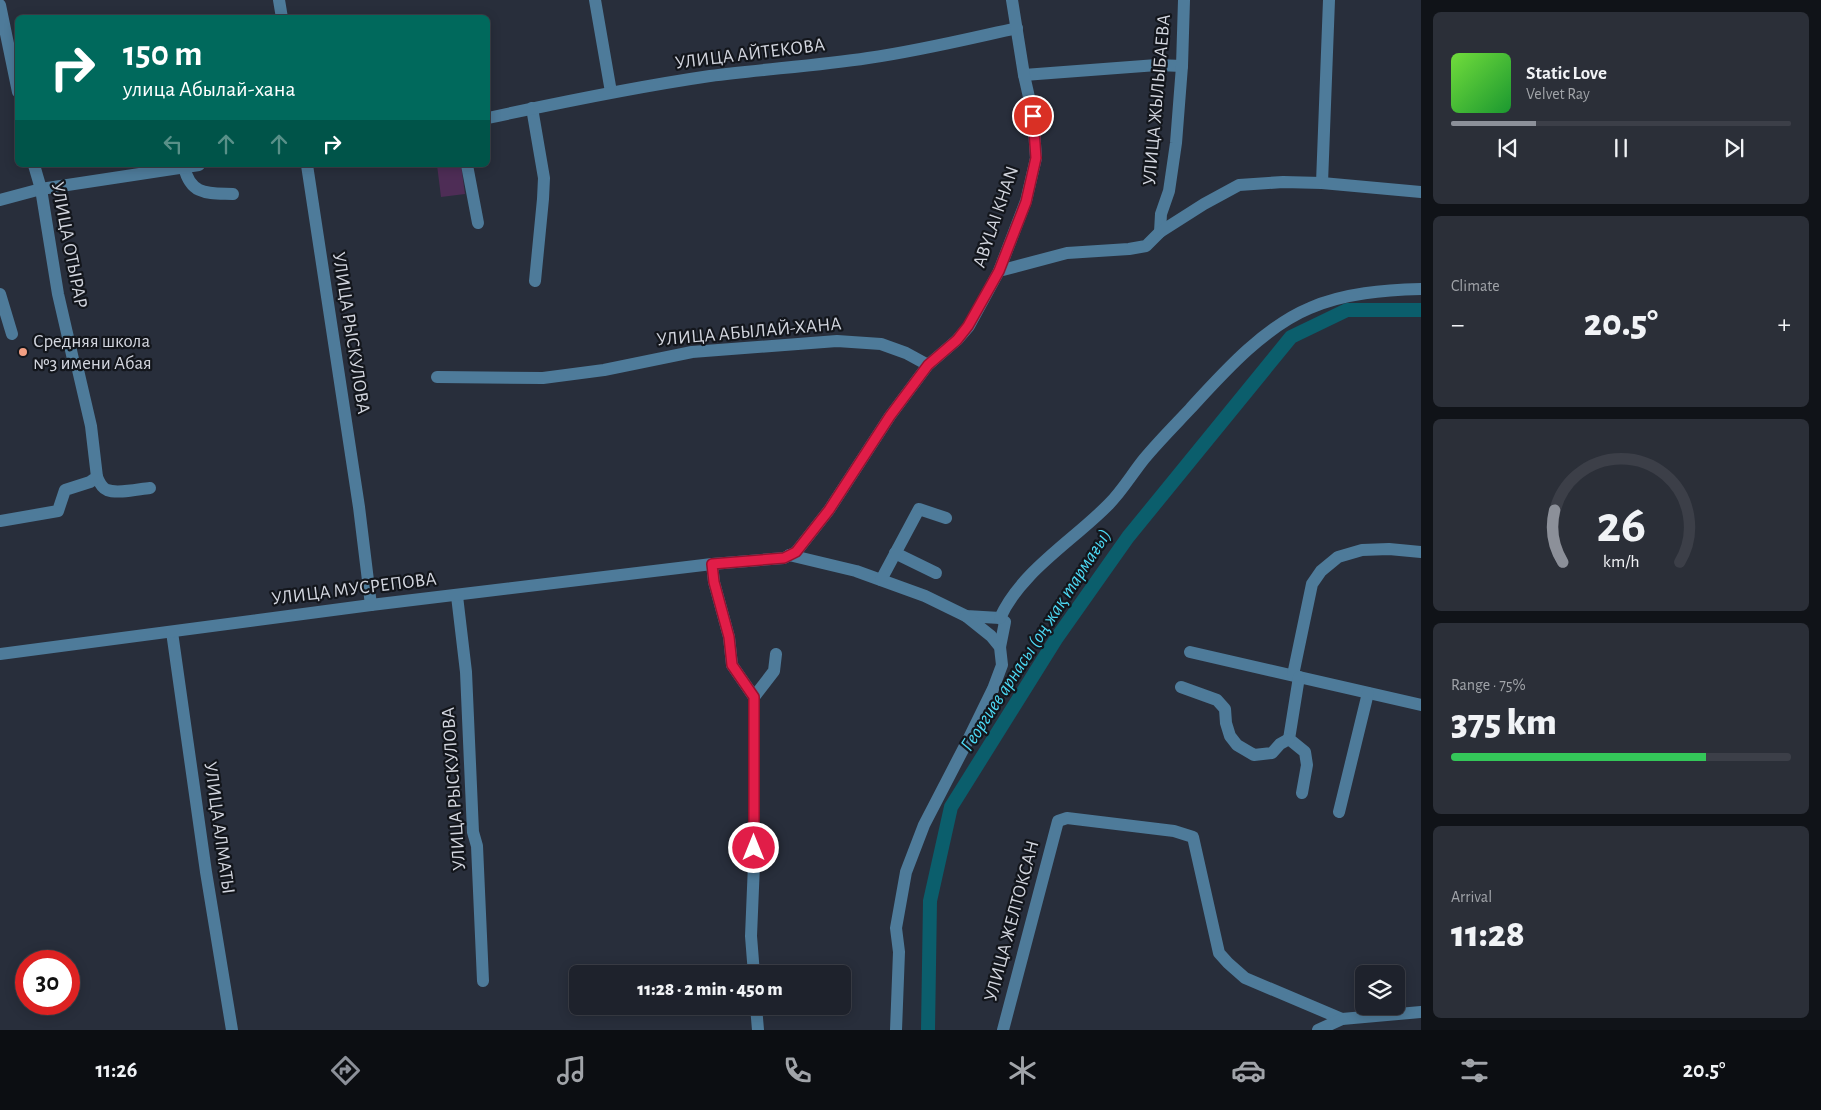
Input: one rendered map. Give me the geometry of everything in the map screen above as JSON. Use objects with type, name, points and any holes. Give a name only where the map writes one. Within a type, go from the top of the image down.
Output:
[{"type":"street","points":[[279,0],[282,15]]},
{"type":"street","points":[[595,0],[611,92]]},
{"type":"street","name":"ABYLAI KHAN","points":[[928,365],[957,340],[968,326],[999,271],[1026,202],[1036,158],[1033,116],[1024,75],[1012,0]]},
{"type":"street","name":"УЛИЦА ЖЫЛЫБАЕВА","points":[[1160,232],[1161,214],[1169,191],[1174,152],[1182,66],[1184,0]]},
{"type":"street","points":[[1322,183],[1329,0]]},
{"type":"street","points":[[0,5],[15,78]]},
{"type":"street","name":"УЛИЦА АЙТЕКОВА","points":[[490,118],[611,92],[711,76],[867,59],[922,50],[1016,28]]},
{"type":"street","name":"УЛИЦА ЖЫЛЫБАЕВА","points":[[1024,75],[1157,65],[1182,66]]},
{"type":"street","points":[[532,108],[544,178],[544,199],[535,281]]},
{"type":"street","name":"УЛИЦА ОТЫРАР","points":[[35,167],[41,189],[58,294],[91,426],[97,477]]},
{"type":"street","points":[[0,200],[41,189],[184,167],[186,177],[192,186],[202,192],[234,194]]},
{"type":"street","name":"УЛИЦА РЫСКУЛОВА","points":[[307,167],[359,507],[371,606]]},
{"type":"street","points":[[467,167],[478,223]]},
{"type":"street","points":[[999,271],[1067,253],[1146,246],[1160,232],[1204,204],[1239,185],[1283,182],[1322,183],[1421,192]]},
{"type":"street","points":[[1000,618],[1006,604],[1021,584],[1110,503],[1143,460],[1230,365],[1266,336],[1289,319],[1309,308],[1329,301],[1373,293],[1421,288]]},
{"type":"street","points":[[0,294],[12,334]]},
{"type":"street","name":"УЛИЦА АБЫЛАЙ-ХАНА","points":[[437,378],[543,378],[604,370],[692,352],[837,340],[881,344],[906,353],[928,365]]},
{"type":"street","points":[[753,965],[751,936],[754,864],[754,697],[732,665],[729,637],[714,582],[712,564],[784,558],[796,552],[829,510],[890,416],[928,365]]},
{"type":"street","points":[[0,520],[58,510],[65,490],[69,487],[90,482],[97,477],[100,484],[108,490],[129,491],[150,488]]},
{"type":"street","points":[[881,580],[919,509],[946,518]]},
{"type":"street","points":[[1289,739],[1296,676],[1312,584],[1321,571],[1338,557],[1362,550],[1421,552]]},
{"type":"street","points":[[895,553],[936,572]]},
{"type":"street","points":[[789,555],[856,571],[950,606],[991,636],[1000,647]]},
{"type":"street","name":"УЛИЦА МУСРЕПОВА","points":[[0,654],[712,564]]},
{"type":"street","name":"УЛИЦА РЫСКУЛОВА","points":[[457,596],[466,672],[473,832],[477,846],[483,981]]},
{"type":"street","points":[[896,1030],[899,952],[896,928],[906,872],[924,825],[993,689],[1002,665],[1000,647],[1005,622],[1000,618],[966,616]]},
{"type":"street","name":"УЛИЦА АЛМАТЫ","points":[[172,632],[206,872],[232,1030]]},
{"type":"street","points":[[1190,652],[1421,705]]},
{"type":"street","points":[[754,697],[774,671],[776,654]]},
{"type":"street","points":[[1181,687],[1217,700],[1225,709],[1226,723],[1230,736],[1238,745],[1254,755],[1272,753],[1280,744],[1289,739]]},
{"type":"street","points":[[1339,812],[1368,693]]},
{"type":"street","points":[[1289,739],[1305,752],[1307,764],[1302,793]]},
{"type":"street","name":"УЛИЦА ЖЕЛТОКСАН","points":[[1003,1030],[1058,821],[1067,818],[1174,831],[1193,837],[1220,953],[1228,963],[1245,978],[1342,1019]]},
{"type":"street","points":[[1318,1030],[1342,1019],[1421,1012]]},
{"type":"street","points":[[757,1015],[758,1030]]},
{"type":"shaded area","points":[[437,167],[461,167],[465,194],[441,197]]},
{"type":"waterway","name":"Георгиев арнасы (оң жақ тармағы)","points":[[928,1030],[930,901],[951,807],[1056,639],[1128,537],[1291,337],[1347,310],[1421,310]]},
{"type":"place","name":"Средняя школа №3 имени Абая","points":[[23,352]]},
{"type":"route","points":[[754,848],[754,697],[732,665],[729,637],[714,582],[712,564],[784,558],[796,552],[829,510],[890,416],[928,365],[957,340],[968,326],[981,306],[999,271],[1026,202],[1036,158],[1033,116]]}]
